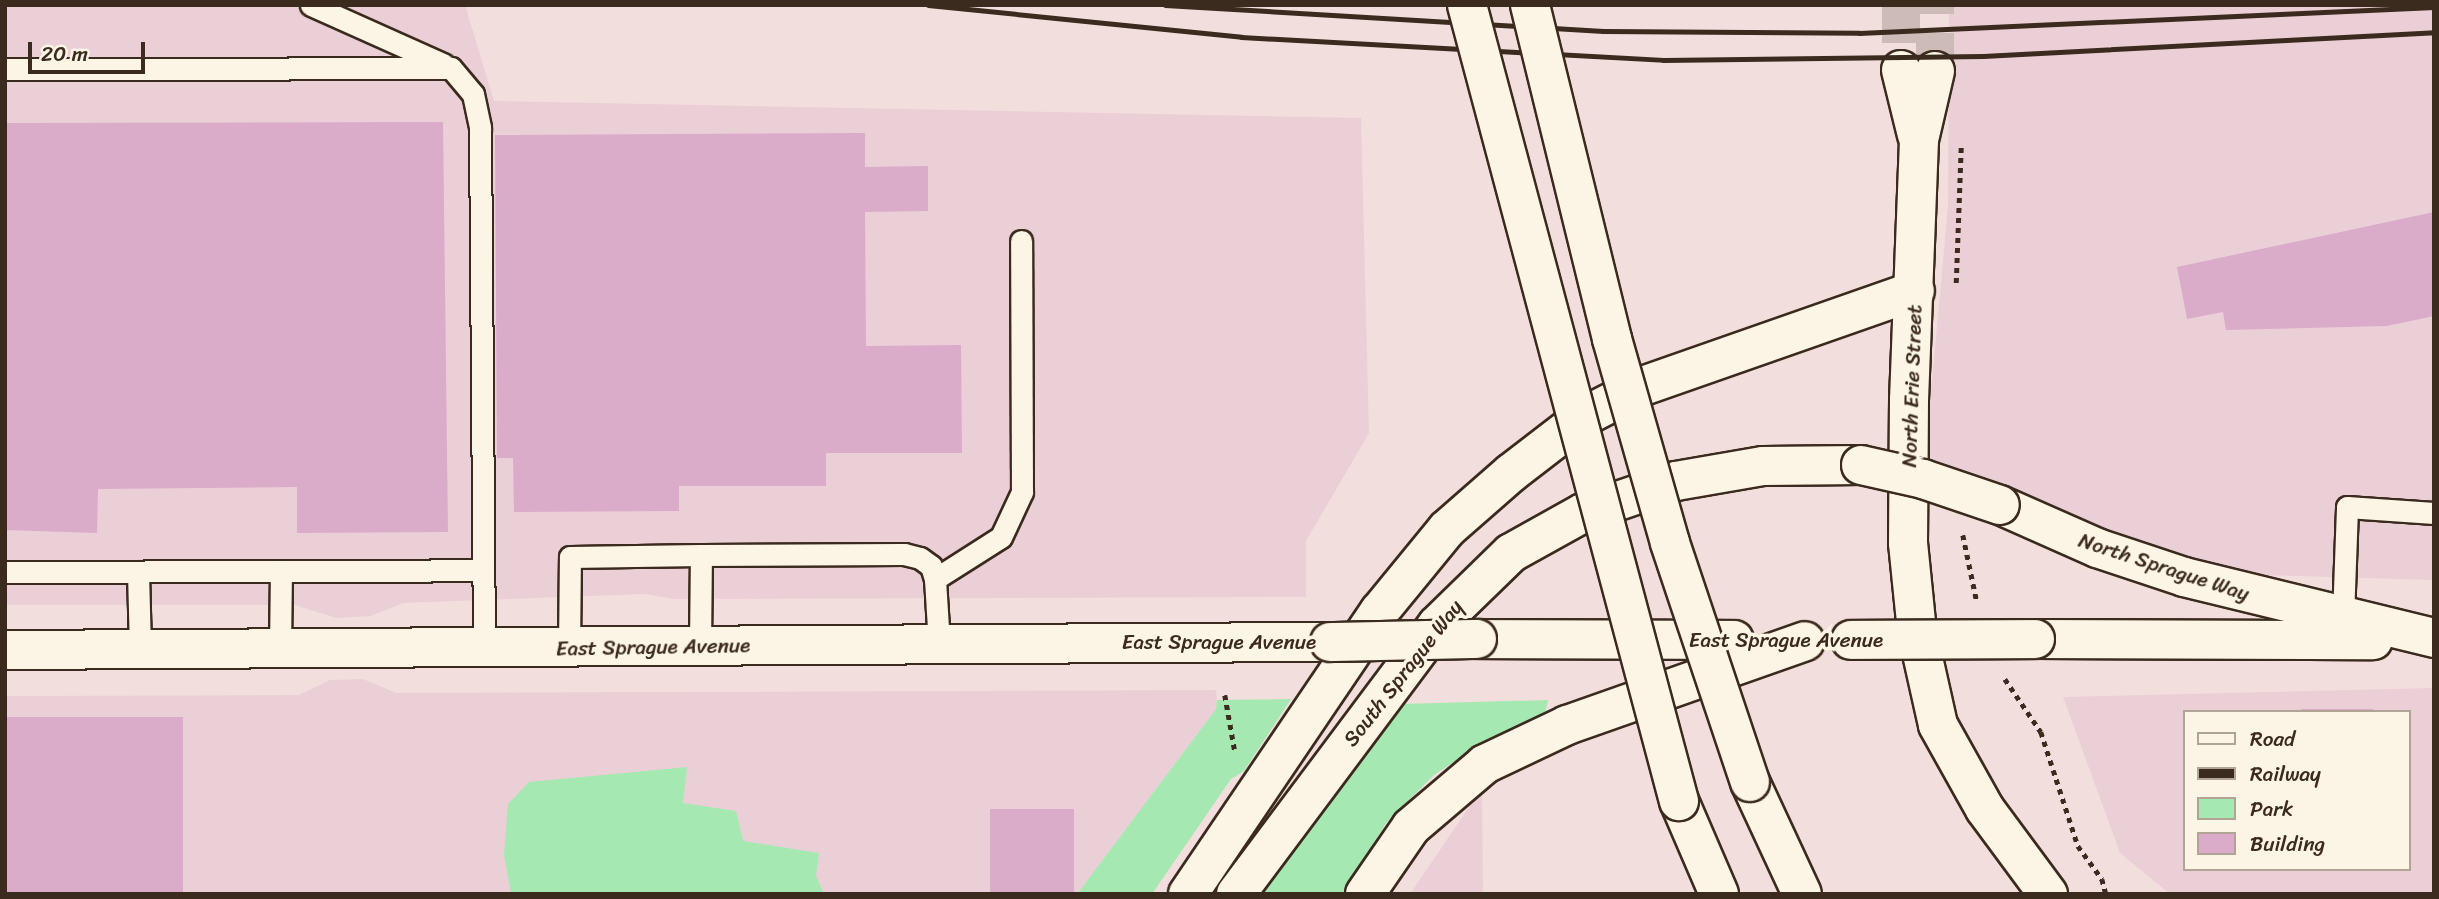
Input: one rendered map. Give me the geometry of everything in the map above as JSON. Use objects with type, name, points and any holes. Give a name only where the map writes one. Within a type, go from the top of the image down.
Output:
[{"type":"main road","points":[[1467,5],[1679,801],[1720,894]]},
{"type":"main road","points":[[1530,5],[1619,364],[1670,543],[1750,782],[1802,894]]},
{"type":"main road","name":"North Erie Street","points":[[1918,71],[1919,141],[1908,543],[1917,631],[1938,725],[1985,809],[2048,894]]},
{"type":"main road","points":[[1188,894],[1379,612],[1447,529],[1511,474],[1585,416],[1643,386],[1915,291]]},
{"type":"main road","name":"North Sprague Way","points":[[1861,465],[1923,479],[2000,505],[2138,563],[2434,639]]},
{"type":"main road","name":"South Sprague Way","points":[[1236,894],[1437,625],[1511,554],[1583,513],[1675,481],[1763,466],[1861,465]]},
{"type":"main road","name":"East Sprague Avenue","points":[[5,650],[569,649],[1477,639],[2434,639]]},
{"type":"main road","points":[[1365,894],[1411,827],[1485,764],[1567,724],[1805,641]]},
{"type":"lane","points":[[310,5],[451,68],[473,94],[480,128],[484,648]]},
{"type":"lane","points":[[5,69],[451,68]]},
{"type":"lane","points":[[935,579],[1002,537],[1022,492],[1021,241]]},
{"type":"lane","points":[[2343,617],[2347,507],[2434,513]]},
{"type":"lane","points":[[569,649],[570,557],[701,555],[904,554],[931,566],[935,579],[939,645]]},
{"type":"lane","points":[[701,555],[701,646]]},
{"type":"lane","points":[[5,572],[483,570]]},
{"type":"lane","points":[[280,650],[281,571]]},
{"type":"lane","points":[[138,572],[140,650]]},
{"type":"path","points":[[1225,695],[1237,764]]},
{"type":"shaded area","points":[[5,5],[465,5],[494,101],[1361,118],[1369,433],[1306,541],[1306,597],[674,599],[645,594],[403,603],[371,616],[336,618],[295,605],[5,605]]},
{"type":"shaded area","points":[[1949,5],[2434,5],[2434,580],[2263,575],[2177,560],[2086,524],[2000,482],[1925,457],[1948,206]]},
{"type":"shaded area","points":[[363,679],[396,693],[1216,690],[1217,700],[1216,709],[1077,894],[5,894],[5,696],[299,695],[330,680]]},
{"type":"shaded area","points":[[2434,688],[2434,894],[2170,894],[2120,853],[2063,697]]},
{"type":"shaded area","points":[[1482,788],[1483,894],[1410,894]]},
{"type":"green space","points":[[1291,699],[1244,771],[1231,779],[1152,894],[1077,894],[1216,709],[1217,700]]},
{"type":"green space","points":[[1548,700],[1545,713],[1486,741],[1434,775],[1386,823],[1344,894],[1262,894],[1401,704]]},
{"type":"green space","points":[[687,767],[683,803],[736,811],[743,841],[819,853],[816,876],[824,894],[511,894],[504,855],[508,804],[529,782]]},
{"type":"building","points":[[443,122],[448,532],[297,533],[297,487],[98,489],[97,533],[5,530],[5,123]]},
{"type":"building","points":[[865,133],[865,167],[928,166],[928,211],[865,212],[866,346],[961,345],[962,453],[826,453],[826,486],[679,486],[679,511],[514,512],[513,458],[497,458],[495,135]]},
{"type":"building","points":[[2434,212],[2434,316],[2387,326],[2226,330],[2223,312],[2187,319],[2177,267]]},
{"type":"building","points":[[2373,709],[2373,710],[2301,710]]},
{"type":"building","points":[[5,717],[183,717],[183,894],[5,894]]},
{"type":"building","points":[[990,809],[1074,809],[1074,894],[990,894]]},
{"type":"tunnel","points":[[1901,5],[1901,70]]},
{"type":"tunnel","points":[[1935,5],[1935,71]]},
{"type":"railway","points":[[928,5],[1241,37],[1663,60],[1983,56],[2434,32]]},
{"type":"railway","points":[[1165,5],[1603,31],[1859,33],[2434,7]]}]
